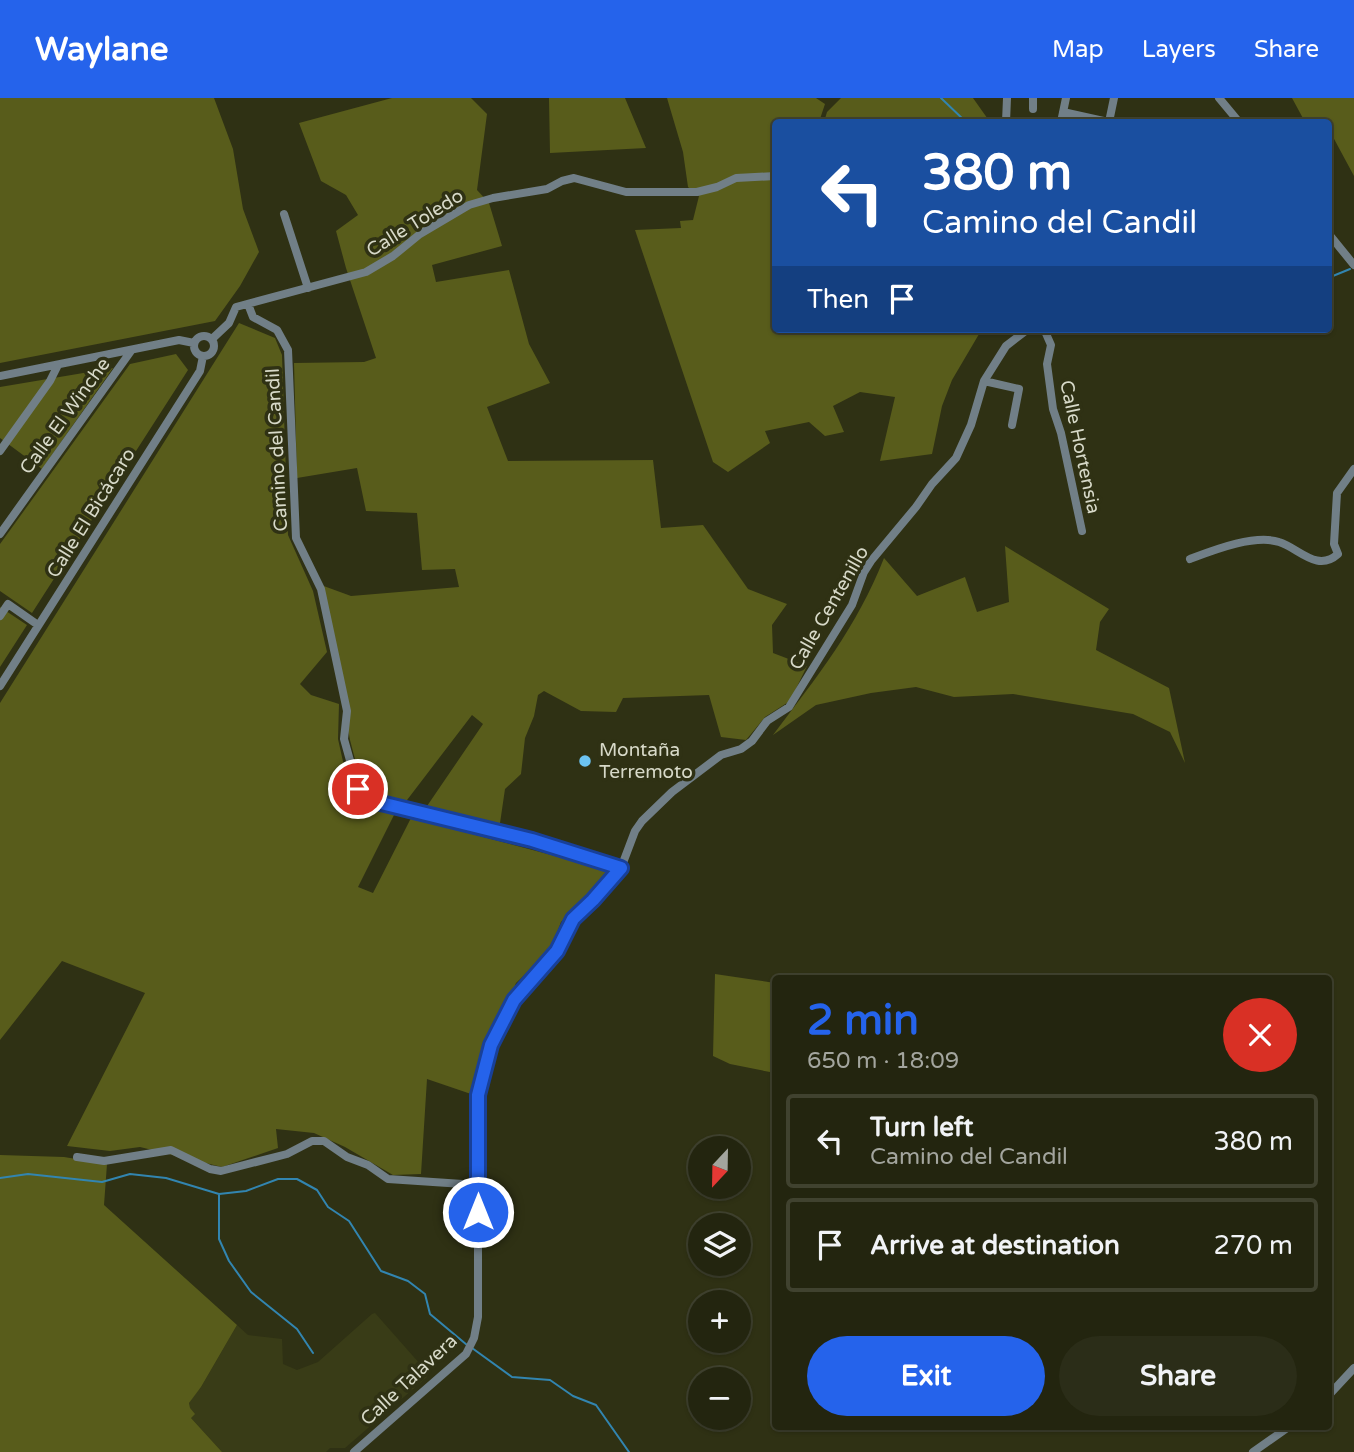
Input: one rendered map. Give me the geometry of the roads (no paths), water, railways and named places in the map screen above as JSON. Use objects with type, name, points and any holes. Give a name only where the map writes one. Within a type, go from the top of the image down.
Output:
[{"type":"street","points":[[1006,119],[1007,98]]},
{"type":"street","points":[[1032,98],[1033,109]]},
{"type":"street","points":[[1062,119],[1066,98]]},
{"type":"street","points":[[1110,119],[1114,98]]},
{"type":"street","points":[[1219,98],[1236,119]]},
{"type":"street","points":[[1063,112],[1095,119]]},
{"type":"street","name":"Calle Toledo","points":[[248,304],[366,272],[393,256],[420,234],[469,205],[547,189],[574,178],[643,193],[697,192],[736,178],[772,176]]},
{"type":"street","points":[[284,214],[308,288]]},
{"type":"street","points":[[1332,238],[1354,265]]},
{"type":"street","points":[[212,340],[229,323],[236,307],[248,304]]},
{"type":"street","name":"Camino del Candil","points":[[248,304],[253,317],[276,330],[288,350],[296,538],[321,589],[347,711],[344,739],[358,789],[381,803],[532,840],[621,868]]},
{"type":"street","name":"Calle Centenillo","points":[[621,868],[635,831],[672,792],[721,755],[741,749],[752,741],[767,721],[789,707],[852,605],[871,561],[961,450],[984,381],[1006,346],[1023,333]]},
{"type":"street","name":"Calle Hortensia","points":[[1046,333],[1051,345],[1047,364],[1053,409],[1061,433],[1082,531]]},
{"type":"street","points":[[0,376],[180,340],[194,342],[201,336],[212,340]]},
{"type":"street","points":[[194,342],[194,349],[203,356],[213,349],[212,340]]},
{"type":"street","name":"Calle El Winche","points":[[0,534],[131,351]]},
{"type":"street","name":"Calle El Bicácaro","points":[[0,685],[200,371],[203,356]]},
{"type":"street","points":[[1,449],[50,381],[58,365]]},
{"type":"street","points":[[984,381],[1019,389],[1012,425]]},
{"type":"street","points":[[1189,559],[1239,542],[1260,539],[1284,543],[1311,560],[1331,559],[1338,554],[1334,544],[1337,493],[1354,469]]},
{"type":"street","points":[[0,615],[8,604],[38,625]]},
{"type":"street","name":"Calle Talavera","points":[[354,1452],[466,1354],[470,1347],[478,1317],[478,1095],[491,1045],[514,1000],[557,951],[573,919],[621,868]]},
{"type":"street","points":[[77,1157],[104,1161],[171,1150],[210,1169],[221,1171],[287,1154],[312,1141],[324,1141],[346,1157],[368,1165],[388,1179],[478,1185]]},
{"type":"street","points":[[1332,1392],[1354,1368]]},
{"type":"street","points":[[1253,1452],[1284,1430]]},
{"type":"waterway","points":[[941,98],[963,119]]},
{"type":"waterway","points":[[1332,276],[1350,269]]},
{"type":"waterway","points":[[0,1178],[28,1174],[102,1182],[130,1174],[166,1178],[219,1194],[246,1191],[278,1179],[297,1179],[317,1190],[328,1207],[349,1221],[381,1271],[408,1281],[425,1294],[430,1314],[467,1345]]},
{"type":"waterway","points":[[219,1194],[219,1239],[229,1261],[251,1292],[297,1329],[313,1353]]},
{"type":"waterway","points":[[472,1348],[512,1377],[550,1380],[573,1396],[596,1405],[629,1452]]},
{"type":"place","name":"Montaña Terremoto","points":[[585,761]]}]
